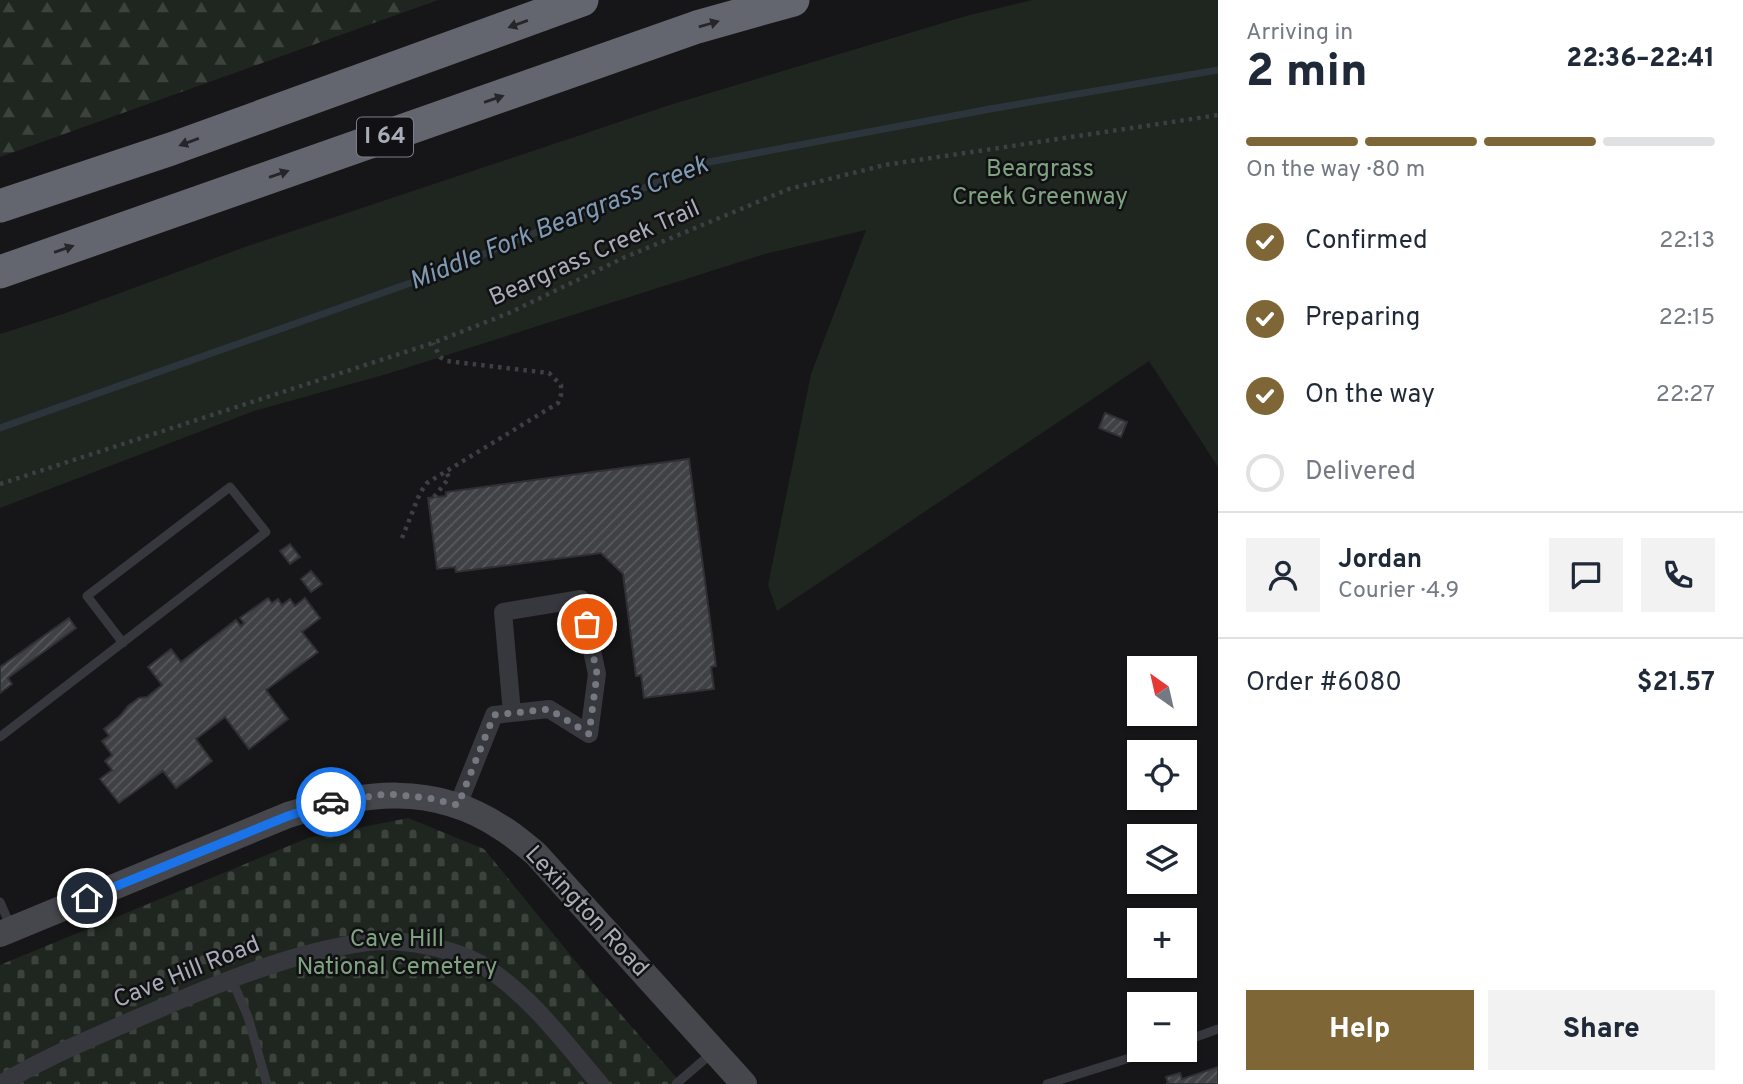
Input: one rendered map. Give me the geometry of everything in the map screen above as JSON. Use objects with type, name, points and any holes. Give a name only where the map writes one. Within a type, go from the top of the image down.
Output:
[{"type":"highway","name":"I 64","points":[[0,206],[171,149],[582,0]]},
{"type":"highway","name":"I 64","points":[[0,272],[697,27],[783,2]]},
{"type":"main road","name":"Lexington Road","points":[[6,931],[288,816],[330,802],[387,794],[429,798],[458,805],[502,828],[536,854],[744,1084]]},
{"type":"street","points":[[458,805],[494,715],[549,709],[589,734],[597,674],[581,599],[503,612],[512,713]]},
{"type":"street","name":"Cave Hill Road","points":[[1,1084],[113,1029],[232,980],[292,959],[367,942],[398,942],[441,949],[483,966],[513,989],[551,1027],[600,1084]]},
{"type":"lane","points":[[0,737],[266,533],[230,487],[87,596],[122,643]]},
{"type":"lane","points":[[0,902],[6,931]]},
{"type":"lane","points":[[232,980],[248,1017],[267,1084]]},
{"type":"lane","points":[[1197,1037],[1218,1029]]},
{"type":"lane","points":[[676,1084],[713,1051]]},
{"type":"lane","points":[[1047,1084],[1127,1059]]},
{"type":"path","name":"Beargrass Creek Trail","points":[[0,484],[432,343],[509,313],[623,258],[789,189],[885,165],[1218,115]]},
{"type":"path","points":[[402,538],[420,493],[427,483],[558,403],[561,395],[561,385],[549,373],[447,361],[440,357],[432,343]]},
{"type":"path","points":[[434,498],[449,478],[446,471]]},
{"type":"green space","points":[[0,0],[438,0],[0,157]]},
{"type":"green space","name":"Beargrass Creek Greenway","points":[[1032,0],[1218,0],[1218,467],[1149,361],[777,611],[768,585],[811,374],[866,230],[765,254],[387,374],[254,411],[0,508],[0,334],[63,314],[245,247],[673,104],[966,16]]},
{"type":"green space","name":"Cave Hill National Cemetery","points":[[408,818],[484,849],[595,985],[682,1084],[0,1084],[0,965],[308,838]]},
{"type":"building","points":[[1105,413],[1127,422],[1121,437],[1099,428]]},
{"type":"building","points":[[689,459],[716,666],[711,667],[714,689],[644,698],[641,675],[636,676],[623,574],[601,553],[456,572],[455,567],[437,569],[428,498],[446,496],[446,492]]},
{"type":"building","points":[[290,544],[300,557],[290,564],[280,551]]},
{"type":"building","points":[[311,571],[322,584],[311,592],[301,579]]},
{"type":"building","points":[[268,598],[272,603],[278,599],[282,605],[290,599],[295,606],[305,598],[320,618],[302,632],[318,652],[266,690],[288,719],[249,749],[225,717],[196,739],[212,761],[176,788],[163,771],[119,803],[100,779],[112,770],[105,761],[112,755],[102,741],[109,736],[104,729],[128,706],[139,698],[147,697],[162,685],[148,667],[171,649],[181,662],[236,620],[241,626],[244,623],[240,618]]},
{"type":"building","points":[[69,618],[76,628],[8,678],[12,684],[0,693],[0,667]]},
{"type":"building","points":[[1218,1067],[1218,1084],[1166,1084],[1166,1077],[1180,1073],[1182,1079]]},
{"type":"waterway","name":"Middle Fork Beargrass Creek","points":[[0,428],[433,275],[704,163],[990,109],[1218,70]]},
{"type":"way so far","points":[[331,802],[404,794],[458,805],[494,715],[549,709],[589,734],[597,674],[587,624]]},
{"type":"route","points":[[87,898],[288,816],[331,802]]}]
